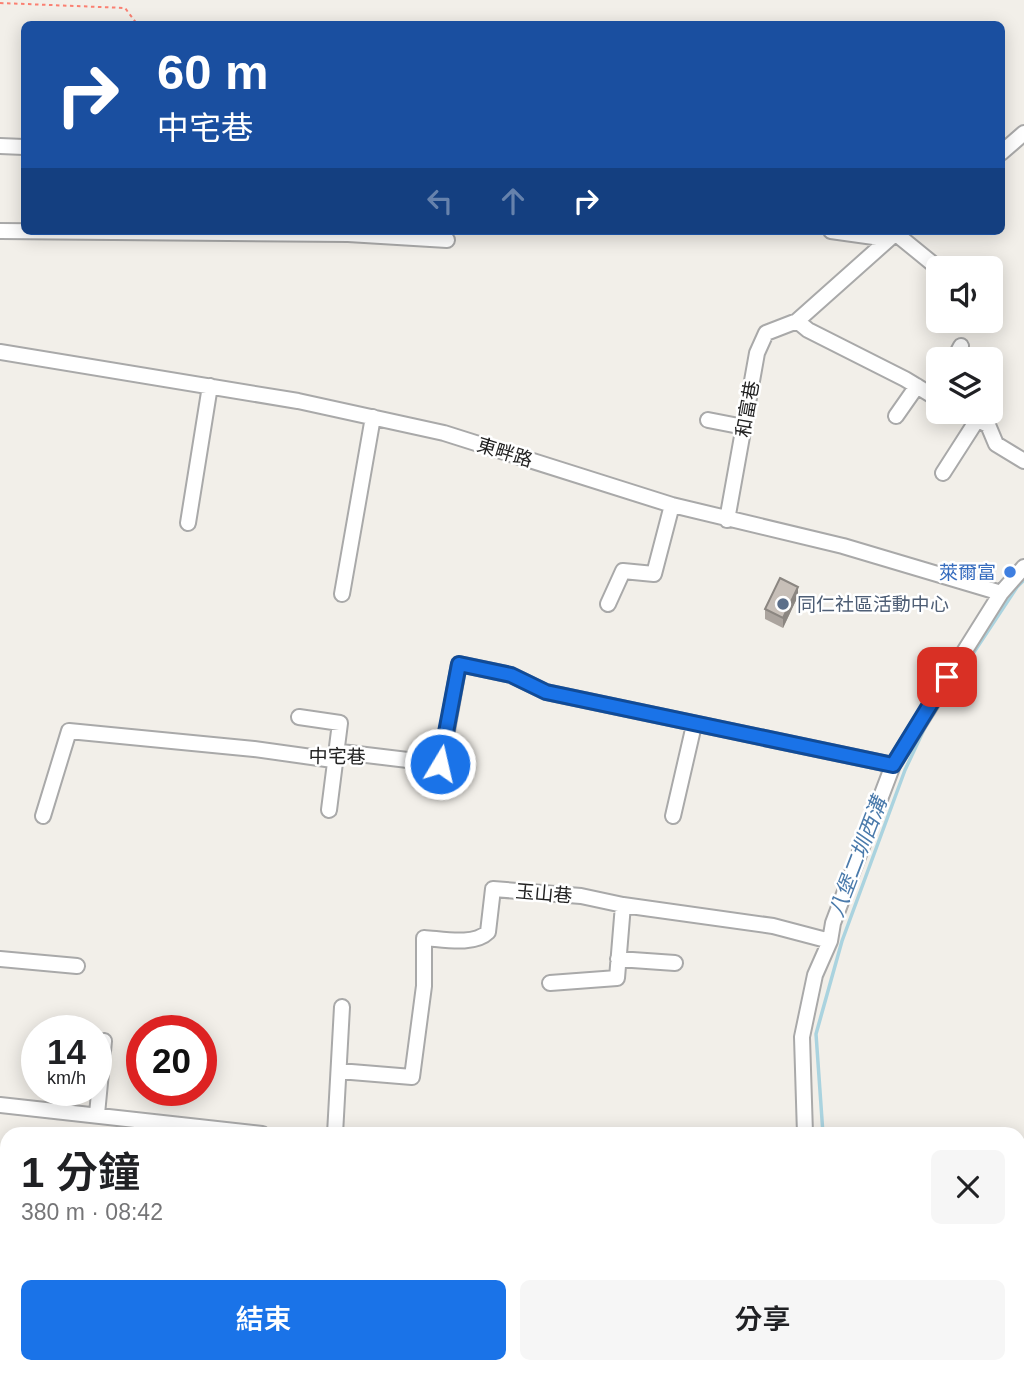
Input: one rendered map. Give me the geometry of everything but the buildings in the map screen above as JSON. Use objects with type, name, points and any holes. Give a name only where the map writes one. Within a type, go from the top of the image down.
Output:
[{"type":"street","points":[[1005,149],[1024,132]]},
{"type":"street","points":[[0,146],[21,147]]},
{"type":"street","points":[[0,231],[21,231]]},
{"type":"street","points":[[364,235],[447,240]]},
{"type":"street","name":"和富巷","points":[[727,520],[757,353],[766,333],[797,321],[893,235]]},
{"type":"street","points":[[895,235],[926,259]]},
{"type":"street","points":[[797,321],[808,330],[926,390]]},
{"type":"street","name":"東畔路","points":[[0,352],[298,401],[444,433],[672,505],[843,546],[1001,593]]},
{"type":"street","points":[[188,523],[210,386]]},
{"type":"street","points":[[896,416],[917,386]]},
{"type":"street","points":[[342,594],[373,417]]},
{"type":"street","points":[[708,420],[744,428]]},
{"type":"street","points":[[943,472],[974,424]]},
{"type":"street","points":[[986,424],[996,444],[1024,461]]},
{"type":"street","points":[[608,604],[623,571],[654,574],[672,505]]},
{"type":"street","points":[[806,1127],[802,1037],[815,975],[830,941],[833,923],[893,765],[1001,593],[1024,566]]},
{"type":"street","name":"中宅巷","points":[[44,816],[69,731],[333,760],[341,752],[440,764],[459,664],[511,675],[546,692],[893,765]]},
{"type":"street","points":[[299,717],[340,723],[329,810]]},
{"type":"street","points":[[673,816],[694,724]]},
{"type":"street","name":"玉山巷","points":[[338,1071],[412,1077],[424,986],[424,938],[460,940],[484,937],[488,932],[493,889],[581,896],[623,905],[774,926],[830,941]]},
{"type":"street","points":[[551,983],[617,978],[623,905]]},
{"type":"street","points":[[0,959],[77,966]]},
{"type":"street","points":[[618,959],[675,963]]},
{"type":"street","points":[[335,1127],[342,1007]]},
{"type":"street","points":[[0,1105],[204,1127]]},
{"type":"street","points":[[97,1114],[98,1106]]},
{"type":"path","points":[[0,3],[125,8],[135,21]]},
{"type":"waterway","name":"八堡二圳西溝","points":[[939,705],[1024,580]]},
{"type":"waterway","name":"八堡二圳西溝","points":[[823,1127],[816,1034],[842,941],[905,770],[927,723]]},
{"type":"place","name":"萊爾富","points":[[1010,572]]},
{"type":"place","name":"同仁社區活動中心","points":[[783,604]]},
{"type":"route","points":[[440,764],[459,664],[511,675],[546,692],[893,765],[947,677]]}]
